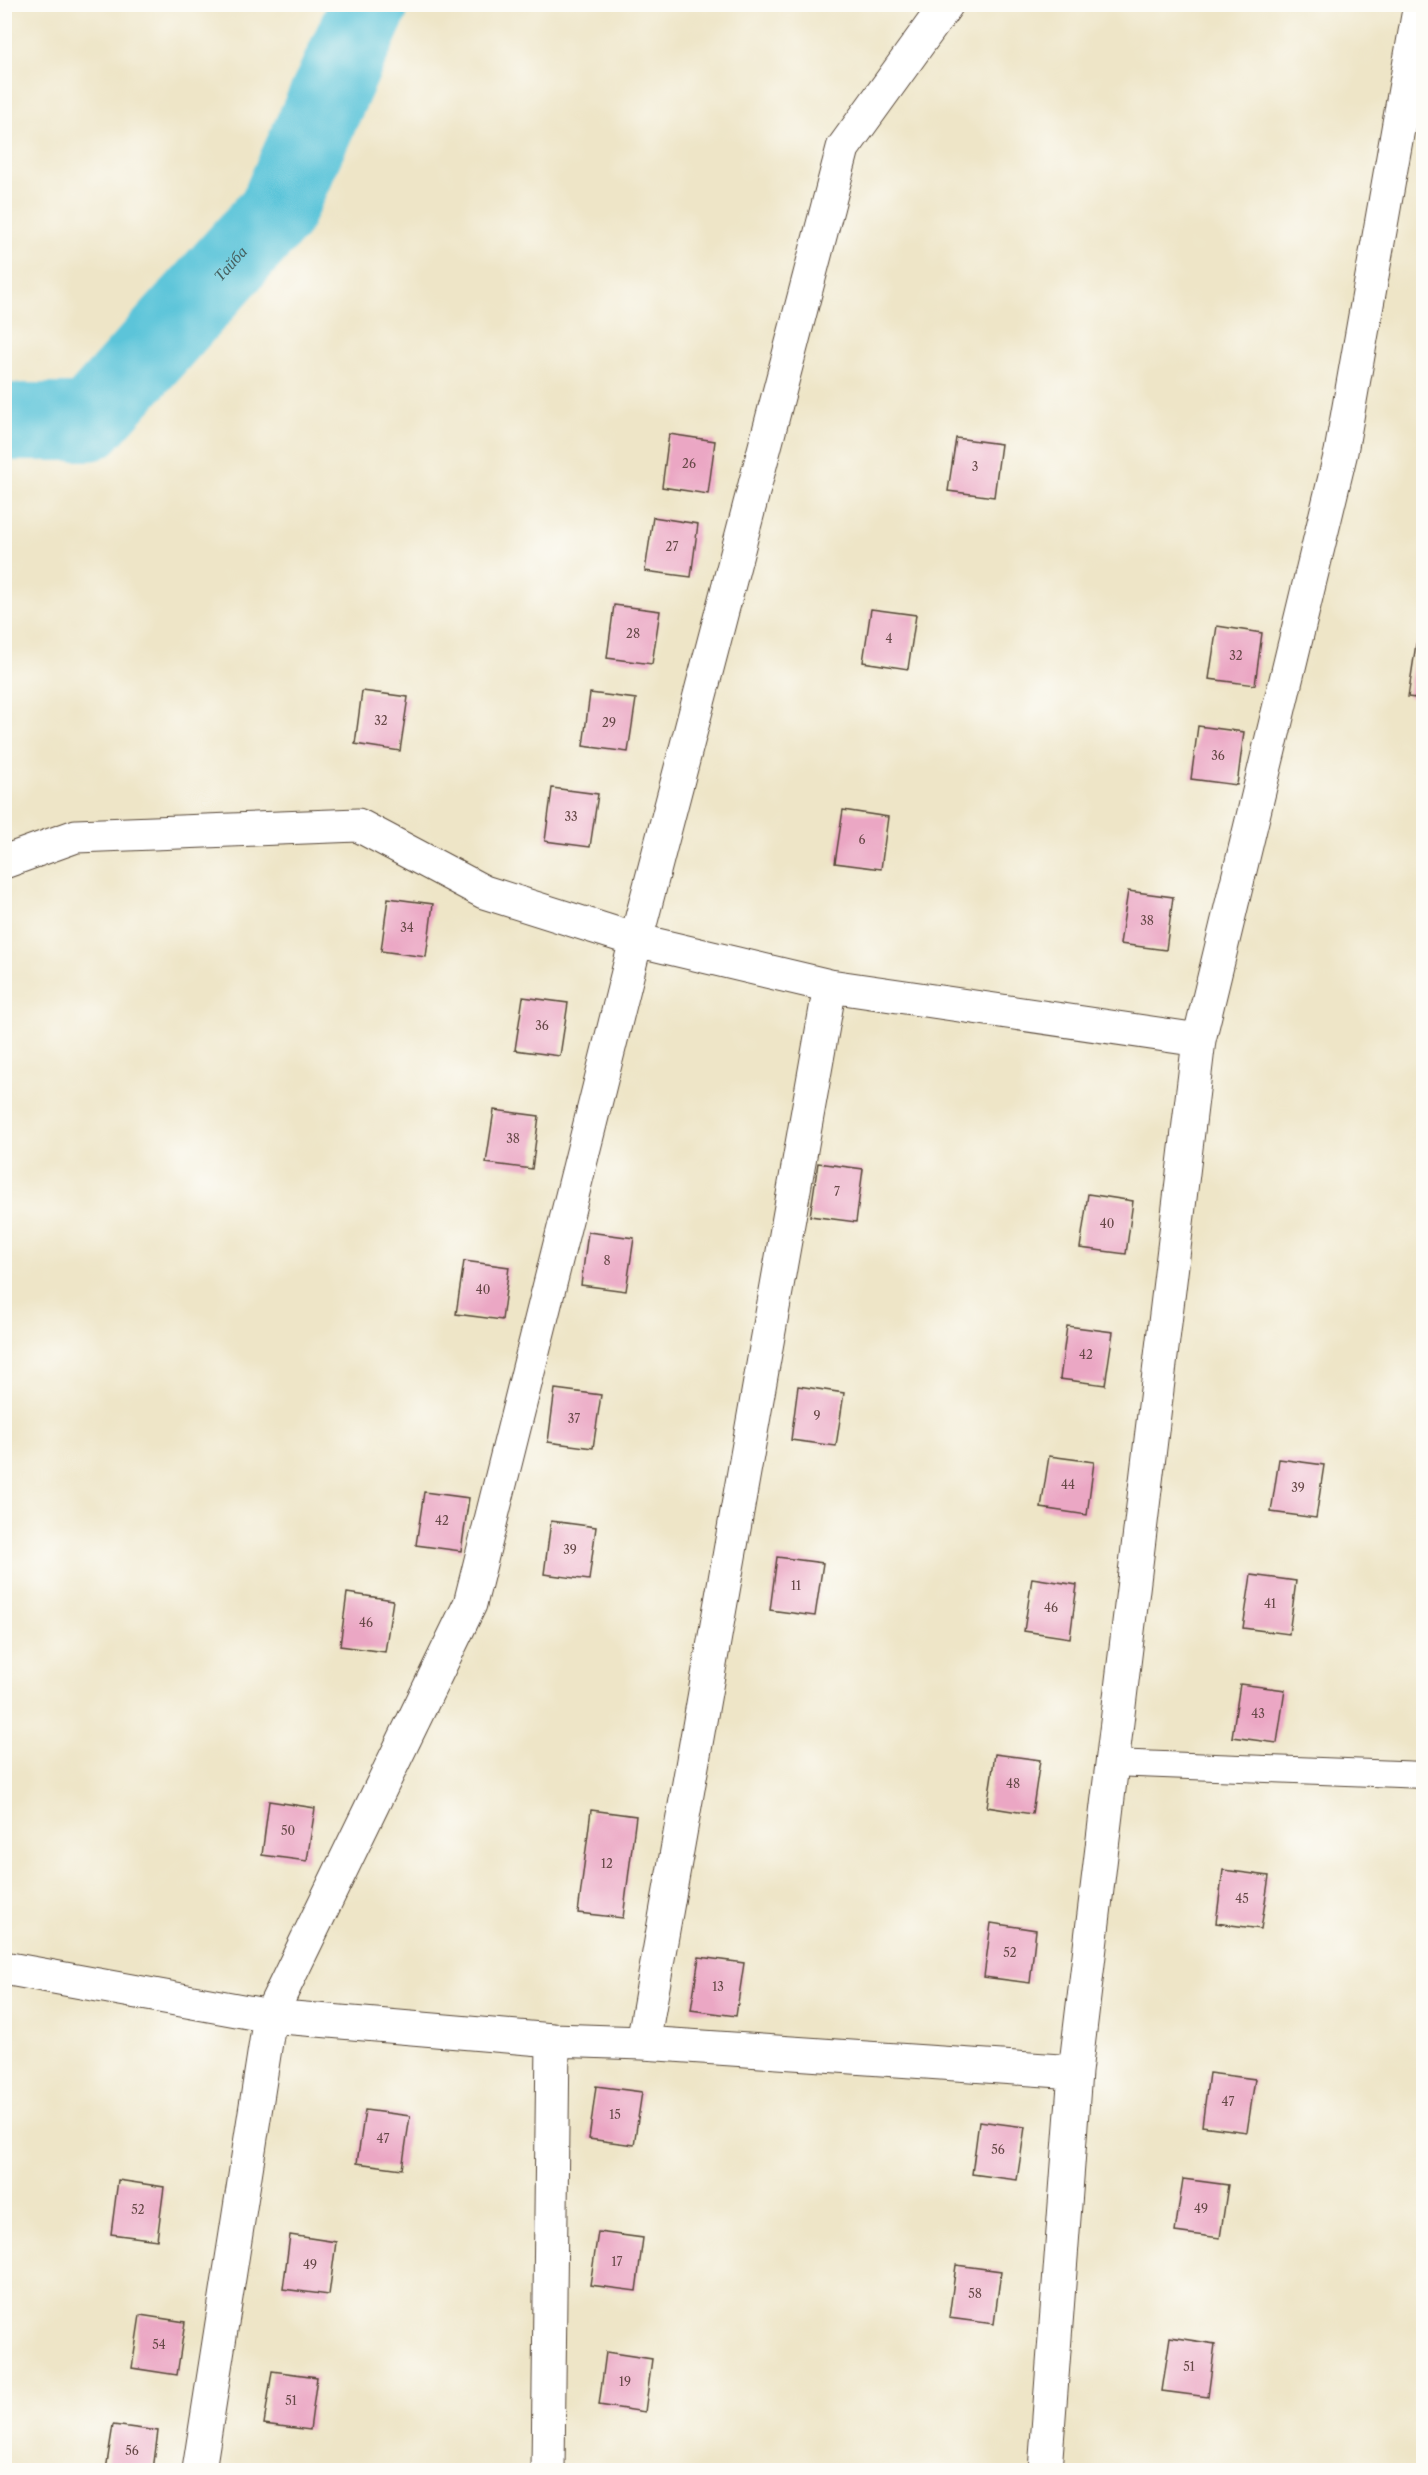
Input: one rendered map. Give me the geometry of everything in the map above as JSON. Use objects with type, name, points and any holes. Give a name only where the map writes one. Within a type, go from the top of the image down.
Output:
[{"type":"street","points":[[199,2470],[270,2016],[470,1604],[636,940],[843,148],[947,4]]},
{"type":"street","points":[[1045,2470],[1074,2072],[1199,1040],[1341,452],[1420,4]]},
{"type":"street","points":[[4,861],[76,836],[357,825],[484,892],[636,940],[830,987],[1199,1040]]},
{"type":"street","points":[[643,2043],[830,987]]},
{"type":"street","points":[[4,1968],[270,2016],[553,2040],[643,2043],[1074,2072]]},
{"type":"street","points":[[548,2470],[553,2040]]},
{"type":"lane","points":[[1112,1763],[1424,1775]]},
{"type":"building","points":[[669,434],[715,441],[708,494],[662,487]]},
{"type":"building","points":[[956,438],[1001,444],[994,497],[948,491]]},
{"type":"building","points":[[653,517],[698,524],[691,577],[645,571]]},
{"type":"building","points":[[614,605],[660,611],[652,664],[607,658]]},
{"type":"building","points":[[871,609],[916,615],[908,669],[863,662]]},
{"type":"building","points":[[1217,626],[1262,633],[1255,685],[1209,679]]},
{"type":"building","points":[[1416,644],[1424,645],[1424,699],[1408,697]]},
{"type":"building","points":[[362,691],[408,697],[400,751],[355,744]]},
{"type":"building","points":[[590,693],[636,699],[628,752],[583,746]]},
{"type":"building","points":[[1198,726],[1244,732],[1237,785],[1191,779]]},
{"type":"building","points":[[552,788],[598,794],[590,847],[545,841]]},
{"type":"building","points":[[843,810],[888,817],[881,869],[835,863]]},
{"type":"building","points":[[1128,891],[1173,897],[1166,950],[1120,944]]},
{"type":"building","points":[[388,898],[433,904],[426,957],[381,951]]},
{"type":"building","points":[[523,997],[568,1003],[560,1056],[515,1050]]},
{"type":"building","points":[[494,1110],[539,1116],[532,1169],[486,1163]]},
{"type":"building","points":[[818,1163],[863,1169],[856,1222],[810,1216]]},
{"type":"building","points":[[1088,1194],[1133,1201],[1126,1254],[1080,1248]]},
{"type":"building","points":[[588,1232],[634,1238],[626,1291],[581,1285]]},
{"type":"building","points":[[464,1261],[509,1267],[502,1320],[456,1314]]},
{"type":"building","points":[[1067,1326],[1113,1332],[1105,1385],[1060,1379]]},
{"type":"building","points":[[798,1386],[844,1393],[836,1446],[791,1440]]},
{"type":"building","points":[[555,1389],[601,1395],[593,1448],[548,1442]]},
{"type":"building","points":[[1049,1456],[1094,1462],[1087,1515],[1041,1508]]},
{"type":"building","points":[[1279,1459],[1324,1465],[1316,1518],[1271,1512]]},
{"type":"building","points":[[424,1492],[469,1498],[461,1551],[416,1545]]},
{"type":"building","points":[[551,1521],[596,1527],[589,1580],[544,1574]]},
{"type":"building","points":[[777,1557],[823,1563],[815,1616],[770,1610]]},
{"type":"building","points":[[1251,1575],[1296,1581],[1289,1634],[1243,1628]]},
{"type":"building","points":[[1032,1578],[1077,1585],[1070,1638],[1024,1631]]},
{"type":"building","points":[[347,1593],[393,1600],[385,1652],[340,1646]]},
{"type":"building","points":[[1240,1684],[1285,1690],[1277,1743],[1232,1737]]},
{"type":"building","points":[[995,1754],[1040,1760],[1032,1814],[987,1807]]},
{"type":"building","points":[[269,1801],[315,1808],[307,1861],[262,1855]]},
{"type":"building","points":[[591,1810],[636,1816],[623,1918],[578,1913]]},
{"type":"building","points":[[1223,1870],[1269,1876],[1261,1929],[1216,1923]]},
{"type":"building","points":[[991,1923],[1036,1930],[1030,1983],[984,1977]]},
{"type":"building","points":[[699,1957],[744,1963],[736,2016],[691,2010]]},
{"type":"building","points":[[1209,2073],[1255,2079],[1247,2132],[1202,2126]]},
{"type":"building","points":[[596,2086],[642,2092],[634,2145],[589,2139]]},
{"type":"building","points":[[365,2110],[410,2116],[402,2169],[357,2163]]},
{"type":"building","points":[[979,2121],[1025,2127],[1017,2180],[972,2174]]},
{"type":"building","points":[[1183,2179],[1228,2185],[1220,2238],[1175,2232]]},
{"type":"building","points":[[118,2180],[164,2187],[157,2240],[111,2234]]},
{"type":"building","points":[[598,2232],[643,2238],[636,2291],[590,2285]]},
{"type":"building","points":[[290,2235],[336,2242],[329,2295],[283,2289]]},
{"type":"building","points":[[956,2265],[1001,2271],[994,2324],[949,2318]]},
{"type":"building","points":[[140,2315],[185,2322],[177,2375],[132,2368]]},
{"type":"building","points":[[1170,2337],[1215,2344],[1208,2397],[1162,2391]]},
{"type":"building","points":[[606,2352],[652,2359],[645,2412],[599,2405]]},
{"type":"building","points":[[272,2371],[317,2377],[310,2430],[264,2424]]},
{"type":"building","points":[[113,2425],[158,2431],[153,2470],[106,2470]]},
{"type":"waterway","name":"Тайба","points":[[4,422],[88,422],[276,212],[370,4]]}]
